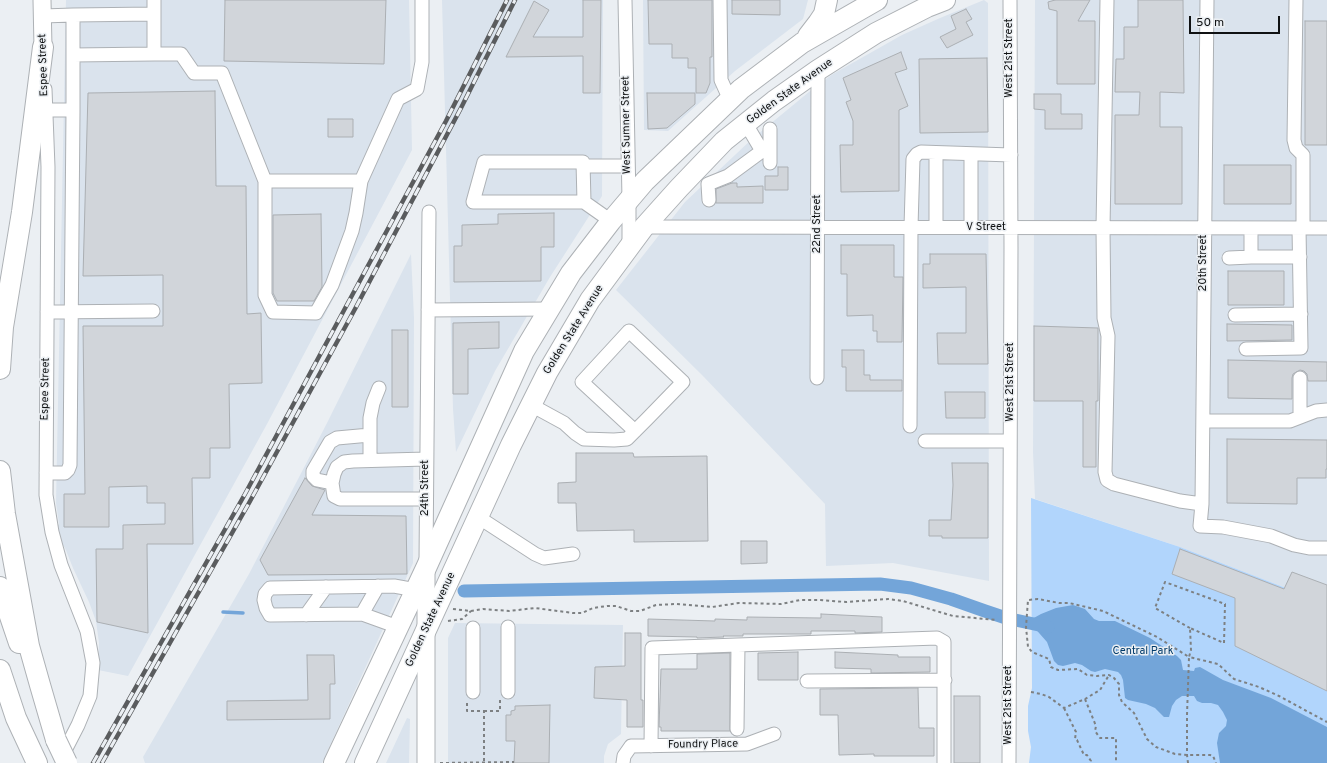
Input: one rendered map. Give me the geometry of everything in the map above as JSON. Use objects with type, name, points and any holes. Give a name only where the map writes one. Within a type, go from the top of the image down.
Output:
[{"type":"highway","points":[[802,43],[824,14],[828,0]]},
{"type":"highway","points":[[334,763],[416,590],[524,351],[571,273],[629,199],[663,163],[741,89],[802,43],[877,0]]},
{"type":"highway","name":"Golden State Avenue","points":[[365,763],[426,629],[443,613],[478,517],[547,373],[590,300],[644,227],[724,141],[774,102],[818,70],[876,33],[927,7],[945,0]]},
{"type":"highway","points":[[0,369],[3,327],[40,110],[43,48]]},
{"type":"highway","points":[[0,471],[5,514],[37,686]]},
{"type":"highway","points":[[0,587],[56,740],[67,763]]},
{"type":"highway","points":[[0,670],[16,718],[37,763]]},
{"type":"main road","name":"Espee Street","points":[[43,8],[43,48]]},
{"type":"main road","name":"24th Street","points":[[426,568],[426,763]]},
{"type":"street","points":[[154,0],[154,54]]},
{"type":"street","points":[[73,55],[181,54],[194,73],[222,73],[265,181],[265,295],[274,312],[316,313],[332,284],[352,231],[361,181],[398,99],[416,89],[422,62],[422,0]]},
{"type":"street","name":"West Sumner Street","points":[[624,0],[629,249]]},
{"type":"street","points":[[720,0],[721,80],[730,100]]},
{"type":"street","name":"West 21st Street","points":[[1009,763],[1011,228],[1010,0]]},
{"type":"street","points":[[1107,0],[1103,228],[1104,318],[1108,336],[1105,472],[1107,480],[1114,484],[1172,500],[1202,504]]},
{"type":"street","name":"20th Street","points":[[1207,0],[1202,504],[1200,526],[1222,527],[1271,536],[1294,546],[1327,548]]},
{"type":"street","points":[[1246,348],[1301,348],[1300,257],[1303,154],[1296,148],[1294,140],[1296,0]]},
{"type":"street","points":[[43,8],[73,15],[154,14]]},
{"type":"street","points":[[46,473],[65,473],[70,465],[73,15]]},
{"type":"street","name":"22nd Street","points":[[817,378],[818,70]]},
{"type":"street","points":[[40,110],[73,110]]},
{"type":"street","name":"Espee Street","points":[[40,110],[48,167],[46,496],[52,532],[60,565],[87,631],[93,662],[90,696],[59,763]]},
{"type":"street","points":[[746,124],[767,155]]},
{"type":"street","points":[[767,155],[770,129]]},
{"type":"street","points":[[910,426],[911,227],[913,159],[920,152],[1011,155]]},
{"type":"street","points":[[936,153],[936,227]]},
{"type":"street","points":[[971,154],[971,228]]},
{"type":"street","points":[[709,200],[708,184],[728,176],[767,155]]},
{"type":"street","points":[[584,202],[583,162],[484,162],[473,202],[584,202],[611,221]]},
{"type":"street","points":[[583,166],[628,166]]},
{"type":"street","points":[[265,181],[361,181]]},
{"type":"street","name":"24th Street","points":[[426,568],[429,212]]},
{"type":"street","name":"V Street","points":[[644,227],[1327,228]]},
{"type":"street","points":[[1251,228],[1251,257]]},
{"type":"street","points":[[1229,258],[1300,257]]},
{"type":"street","points":[[428,310],[549,309]]},
{"type":"street","points":[[47,312],[153,311]]},
{"type":"street","points":[[1235,315],[1301,314]]},
{"type":"street","points":[[531,405],[564,424],[584,439],[627,439],[635,432],[683,382],[629,331],[582,382],[635,432]]},
{"type":"street","points":[[1300,378],[1300,417]]},
{"type":"street","points":[[370,460],[370,418],[373,403],[379,388]]},
{"type":"street","points":[[1203,421],[1290,422],[1316,411],[1327,410]]},
{"type":"street","points":[[332,483],[318,480],[313,476],[313,471],[330,442],[337,438],[370,436]]},
{"type":"street","points":[[925,441],[1010,441]]},
{"type":"street","points":[[426,459],[344,462],[337,467],[332,483],[334,496],[340,499],[426,499]]},
{"type":"street","points":[[478,517],[535,554],[544,558],[573,554]]},
{"type":"street","points":[[362,614],[378,586]]},
{"type":"street","points":[[398,627],[362,614],[270,615],[264,600],[265,594],[270,588],[394,586],[416,590]]},
{"type":"street","points":[[306,615],[326,587]]},
{"type":"street","points":[[504,696],[508,627]]},
{"type":"street","points":[[470,695],[473,628]]},
{"type":"street","points":[[651,746],[652,648],[937,638],[944,642],[944,763]]},
{"type":"street","points":[[737,729],[738,645]]},
{"type":"street","points":[[807,681],[945,680]]},
{"type":"street","name":"Foundry Place","points":[[623,763],[624,756],[631,746],[747,744],[774,734]]},
{"type":"path","points":[[1165,582],[1225,604],[1224,643],[1190,628],[1155,608],[1165,582]]},
{"type":"path","points":[[443,613],[454,609],[471,611],[509,611],[535,608],[582,613],[593,608],[606,606],[616,606],[632,611],[640,611],[656,605],[676,604],[712,607],[740,603],[781,604],[800,600],[846,602],[888,599],[904,600],[953,616],[1000,620]]},
{"type":"path","points":[[1216,763],[1213,756],[1210,755],[1175,754],[1166,752],[1156,747],[1147,739],[1134,713],[1122,702],[1119,695],[1119,684],[1114,678],[1109,675],[1087,675],[1078,669],[1058,670],[1051,667],[1049,659],[1032,652],[1028,647],[1026,627],[1028,600],[1038,599],[1085,606],[1103,611],[1157,637],[1189,657],[1218,664],[1234,679],[1259,687],[1279,696],[1327,722]]},
{"type":"path","points":[[443,613],[462,619],[471,611]]},
{"type":"path","points":[[1188,763],[1188,665],[1191,650],[1190,628]]},
{"type":"path","points":[[1064,708],[1085,699],[1100,690],[1109,675]]},
{"type":"path","points":[[1031,692],[1049,697],[1064,708],[1076,732],[1075,739],[1077,740],[1084,755],[1087,755],[1091,761],[1090,763]]},
{"type":"path","points":[[470,695],[467,711],[500,711],[504,696]]},
{"type":"path","points":[[1085,699],[1096,726],[1095,731],[1100,738],[1116,738],[1116,763]]},
{"type":"path","points":[[484,711],[484,763]]},
{"type":"path","points":[[426,763],[514,762]]},
{"type":"shaded area","points":[[66,0],[409,0],[412,150],[267,424],[128,676],[98,670],[99,643],[96,621],[65,548],[52,532],[59,524],[56,503]]},
{"type":"shaded area","points":[[442,0],[603,0],[602,196],[550,277],[495,371],[456,452],[453,409]]},
{"type":"shaded area","points":[[643,0],[808,0],[803,19],[735,71],[668,131],[644,130]]},
{"type":"shaded area","points":[[984,0],[988,3],[989,581],[893,563],[826,566],[825,504],[703,376],[616,290],[685,202],[752,139],[815,87],[833,74],[902,35]]},
{"type":"shaded area","points":[[1035,0],[1327,0],[1327,604],[1180,547],[1035,499],[1033,452]]},
{"type":"shaded area","points":[[411,254],[414,318],[413,563],[322,763],[145,763],[143,757],[249,574],[327,423]]},
{"type":"shaded area","points":[[1073,605],[1085,609],[1094,619],[1099,621],[1115,621],[1150,638],[1177,656],[1181,660],[1183,670],[1194,671],[1195,668],[1200,667],[1223,680],[1271,698],[1327,727],[1327,763],[1220,763],[1217,743],[1219,733],[1226,726],[1227,720],[1218,705],[1202,703],[1197,701],[1194,696],[1182,696],[1176,700],[1172,706],[1169,717],[1164,717],[1155,708],[1125,698],[1123,680],[1118,672],[1105,669],[1095,672],[1075,663],[1063,666],[1058,665],[1054,661],[1047,642],[1032,625],[1032,619],[1056,608]]},
{"type":"shaded area","points":[[455,623],[623,625],[621,734],[608,744],[604,756],[604,763],[448,763],[448,638]]},
{"type":"shaded area","points":[[407,718],[410,719],[409,763],[386,763]]},
{"type":"green space","name":"Central Park","points":[[1031,498],[1180,547],[1327,604],[1327,763],[1029,763],[1031,747],[1028,731],[1028,706],[1032,688]]},
{"type":"building","points":[[225,0],[386,0],[384,64],[224,61]]},
{"type":"building","points":[[583,0],[601,0],[600,93],[583,93],[583,56],[506,57],[534,1],[549,10],[533,37],[583,37]]},
{"type":"building","points":[[648,0],[712,0],[712,57],[710,57],[710,83],[706,93],[696,93],[696,68],[688,68],[688,58],[672,58],[672,44],[649,44]]},
{"type":"building","points":[[732,0],[780,0],[780,15],[732,14]]},
{"type":"building","points":[[1055,0],[1090,0],[1078,21],[1095,21],[1095,84],[1057,84],[1057,11],[1049,9],[1048,2]]},
{"type":"building","points":[[1138,0],[1183,0],[1184,93],[1160,92],[1160,127],[1182,127],[1182,204],[1115,204],[1115,115],[1139,115],[1140,92],[1115,92],[1116,59],[1124,59],[1124,27],[1138,27]]},
{"type":"building","points":[[966,9],[972,19],[966,22],[973,35],[947,48],[940,37],[956,29],[951,16]]},
{"type":"building","points":[[1305,21],[1327,21],[1327,145],[1305,145]]},
{"type":"building","points":[[901,52],[907,69],[895,73],[908,106],[899,110],[899,191],[841,192],[840,145],[853,145],[853,121],[846,102],[851,100],[843,78]]},
{"type":"building","points":[[987,58],[988,132],[920,133],[919,59]]},
{"type":"building","points":[[215,91],[216,186],[246,186],[247,314],[261,313],[262,383],[229,384],[230,448],[210,448],[210,478],[192,478],[193,544],[147,544],[148,633],[97,622],[96,549],[123,549],[123,525],[165,524],[165,503],[147,503],[147,486],[109,487],[109,527],[64,527],[64,494],[85,494],[83,326],[163,326],[163,275],[83,276],[88,93]]},
{"type":"building","points":[[647,93],[695,93],[695,104],[667,128],[648,129]]},
{"type":"building","points":[[1034,94],[1061,94],[1061,114],[1082,114],[1082,129],[1045,129],[1045,110],[1034,109]]},
{"type":"building","points":[[328,119],[353,119],[353,137],[328,137]]},
{"type":"building","points":[[1224,165],[1291,165],[1291,204],[1224,204]]},
{"type":"building","points":[[778,167],[788,167],[788,190],[765,190],[765,176],[778,176]]},
{"type":"building","points":[[732,183],[737,183],[737,187],[763,186],[763,203],[716,203],[716,189]]},
{"type":"building","points":[[554,213],[554,247],[541,247],[541,281],[454,282],[454,246],[462,246],[462,225],[498,224],[498,214]]},
{"type":"building","points":[[321,214],[322,287],[314,301],[277,301],[273,293],[273,215]]},
{"type":"building","points":[[841,245],[894,245],[894,277],[903,277],[902,342],[877,342],[877,331],[873,331],[873,315],[847,316],[847,274],[841,274]]},
{"type":"building","points":[[930,254],[986,254],[988,364],[938,364],[937,333],[966,333],[966,287],[923,288],[923,264],[930,264]]},
{"type":"building","points":[[1228,271],[1284,271],[1284,305],[1228,305]]},
{"type":"building","points":[[499,322],[499,348],[468,349],[468,394],[453,394],[453,323]]},
{"type":"building","points":[[1227,324],[1292,325],[1292,340],[1227,341]]},
{"type":"building","points":[[1034,326],[1098,328],[1096,467],[1083,467],[1083,401],[1034,401]]},
{"type":"building","points":[[392,330],[408,330],[408,407],[392,407]]},
{"type":"building","points":[[842,350],[864,350],[864,375],[870,375],[870,380],[902,380],[902,391],[846,391],[846,367],[842,367]]},
{"type":"building","points":[[1228,360],[1327,362],[1327,381],[1308,381],[1307,374],[1300,370],[1293,374],[1292,399],[1228,398]]},
{"type":"building","points":[[945,392],[985,392],[985,418],[946,418]]},
{"type":"building","points":[[1227,439],[1327,440],[1326,478],[1297,478],[1297,504],[1227,503]]},
{"type":"building","points":[[576,453],[633,453],[634,457],[707,456],[708,541],[634,542],[634,530],[577,531],[576,503],[558,503],[558,483],[576,482]]},
{"type":"building","points":[[952,463],[988,463],[988,538],[942,538],[942,536],[929,536],[929,520],[951,520],[953,485]]},
{"type":"building","points":[[305,478],[312,486],[325,490],[312,515],[406,516],[407,574],[268,575],[260,560]]},
{"type":"building","points":[[741,541],[767,541],[767,563],[741,564]]},
{"type":"building","points":[[1180,549],[1284,589],[1292,572],[1327,585],[1327,691],[1235,646],[1235,598],[1172,574]]},
{"type":"building","points":[[821,614],[882,617],[882,632],[855,633],[855,631],[811,631],[811,634],[743,634],[743,636],[697,638],[648,636],[648,619],[715,621],[715,619],[747,620],[747,617],[821,618]]},
{"type":"building","points":[[625,633],[641,633],[641,700],[643,700],[643,727],[627,727],[627,700],[594,698],[595,667],[625,666]]},
{"type":"building","points":[[798,652],[798,680],[758,680],[758,653]]},
{"type":"building","points":[[835,652],[898,655],[898,657],[930,657],[930,672],[871,673],[871,669],[835,668]]},
{"type":"building","points":[[730,653],[730,731],[661,731],[661,727],[659,727],[661,669],[697,669],[697,654]]},
{"type":"building","points":[[307,655],[334,655],[335,684],[330,684],[330,719],[227,720],[227,701],[308,700]]},
{"type":"building","points":[[918,688],[919,728],[934,728],[934,756],[874,756],[874,754],[839,755],[838,715],[820,715],[820,689]]},
{"type":"building","points":[[954,696],[980,696],[980,763],[954,763]]},
{"type":"building","points":[[550,705],[549,763],[514,763],[515,741],[506,741],[506,715],[511,715],[511,711],[515,710],[515,706]]},
{"type":"waterway","points":[[464,591],[880,584],[911,588],[951,599],[1006,618],[1048,627]]},
{"type":"waterway","points":[[223,612],[243,613]]},
{"type":"railway","points":[[93,763],[245,494],[446,121],[507,0]]},
{"type":"railway","points":[[102,763],[249,503],[355,309],[461,108],[515,0]]}]
